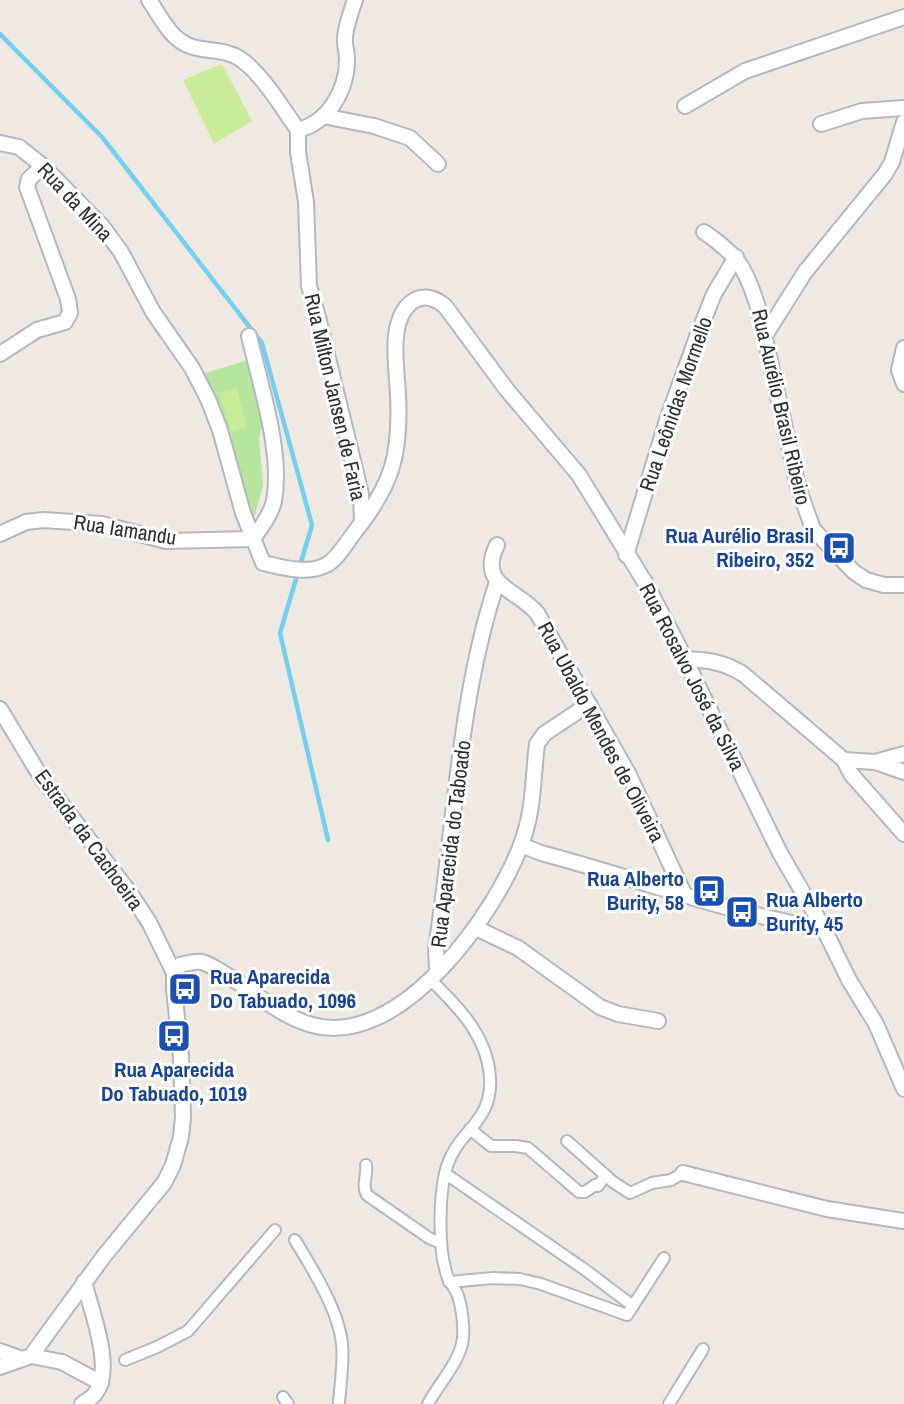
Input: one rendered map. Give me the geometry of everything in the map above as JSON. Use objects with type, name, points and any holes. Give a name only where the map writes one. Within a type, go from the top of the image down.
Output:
[{"type":"street","points":[[149,0],[170,34],[179,42],[192,48],[225,52],[239,57],[250,66],[298,130],[323,116],[342,89],[347,61],[345,38],[355,0]]},
{"type":"street","points":[[685,106],[745,71],[904,17]]},
{"type":"street","points":[[821,124],[862,111],[904,108]]},
{"type":"street","points":[[323,116],[374,126],[410,138],[438,164]]},
{"type":"street","points":[[764,337],[805,272],[889,168],[898,148],[904,122]]},
{"type":"street","name":"Rua Milton Jansen de Faria","points":[[298,130],[298,152],[306,202],[309,286],[361,494],[362,522]]},
{"type":"street","name":"Rua da Mina","points":[[0,143],[19,147],[43,166],[102,226],[121,252],[153,312],[192,368],[208,399],[220,430],[243,513],[262,563],[303,569],[326,565],[362,522]]},
{"type":"street","points":[[0,354],[37,330],[65,322],[70,313],[68,299],[27,187],[29,179],[43,166]]},
{"type":"street","name":"Rua Aurélio Brasil Ribeiro","points":[[704,232],[736,257],[751,284],[807,519],[813,529],[854,572],[866,580],[884,585],[904,585]]},
{"type":"street","name":"Rua Leônidas Mormello","points":[[626,555],[667,420],[698,334],[714,294],[736,257]]},
{"type":"street","name":"Rua Rosalvo José da Silva","points":[[362,522],[380,497],[390,477],[396,455],[396,337],[400,320],[412,301],[422,297],[437,300],[445,306],[507,390],[579,475],[646,584],[780,853],[876,1024],[904,1089]]},
{"type":"street","points":[[249,336],[277,470],[274,503],[266,521],[253,539]]},
{"type":"street","points":[[904,348],[900,370],[904,384]]},
{"type":"street","name":"Rua Iamandu","points":[[0,534],[26,522],[44,520],[103,524],[166,541],[253,539]]},
{"type":"street","points":[[497,545],[491,565],[497,582]]},
{"type":"street","name":"Rua Ubaldo Mendes de Oliveira","points":[[497,582],[524,600],[537,613],[629,775],[685,896]]},
{"type":"street","name":"Rua Aparecida do Taboado","points":[[174,973],[180,965],[202,962],[292,1018],[313,1026],[330,1028],[348,1027],[381,1014],[434,976],[462,746],[480,648],[497,582]]},
{"type":"street","points":[[685,659],[727,664],[743,674],[844,761],[851,774],[904,834]]},
{"type":"street","points":[[428,1404],[452,1365],[462,1341],[460,1302],[456,1290],[449,1282],[441,1243],[446,1174],[452,1155],[487,1108],[490,1097],[490,1075],[473,1025],[434,976],[476,928],[501,889],[521,845],[530,809],[537,744],[544,734],[589,704]]},
{"type":"street","name":"Estrada da Cachoeira","points":[[0,709],[41,777],[130,893],[149,922],[174,973]]},
{"type":"street","points":[[875,762],[904,754]]},
{"type":"street","points":[[844,761],[875,762],[904,772]]},
{"type":"street","points":[[521,845],[685,896],[788,923],[824,929]]},
{"type":"street","points":[[476,928],[527,955],[600,1007],[618,1014],[658,1021]]},
{"type":"street","points":[[0,1367],[26,1357],[164,1184],[178,1152],[183,1101],[174,973]]},
{"type":"street","points":[[470,1129],[491,1146],[528,1148],[579,1192],[598,1186],[605,1175]]},
{"type":"street","points":[[567,1141],[605,1175],[633,1194],[652,1183],[671,1180],[683,1173],[827,1209],[904,1221]]},
{"type":"street","points":[[366,1164],[367,1173],[363,1188],[367,1195],[429,1238],[441,1243]]},
{"type":"street","points":[[446,1174],[633,1306]]},
{"type":"street","points":[[125,1360],[188,1331],[275,1230]]},
{"type":"street","points":[[295,1240],[318,1278],[340,1331],[342,1345],[339,1404]]},
{"type":"street","points":[[449,1282],[493,1278],[520,1279],[627,1315],[664,1258]]},
{"type":"street","points":[[82,1404],[95,1394],[101,1383],[103,1363],[84,1282]]},
{"type":"street","points":[[669,1404],[703,1349]]},
{"type":"street","points":[[0,1351],[62,1362],[101,1383]]},
{"type":"green space","points":[[222,64],[252,121],[214,144],[183,80]]},
{"type":"green space","points":[[248,360],[264,418],[259,438],[263,485],[253,522],[213,396],[199,375]]},
{"type":"green space","points":[[237,388],[247,428],[232,432],[219,393]]},
{"type":"waterway","points":[[0,34],[102,137],[262,343],[312,525],[280,633],[328,840]]},
{"type":"place","name":"Rua Aurélio Brasil Ribeiro, 352","points":[[839,548]]},
{"type":"place","name":"Rua Alberto Burity, 58","points":[[709,891]]},
{"type":"place","name":"Rua Alberto Burity, 45","points":[[742,912]]},
{"type":"place","name":"Rua Aparecida Do Tabuado, 1096","points":[[185,989]]},
{"type":"place","name":"Rua Aparecida Do Tabuado, 1019","points":[[174,1036]]}]
